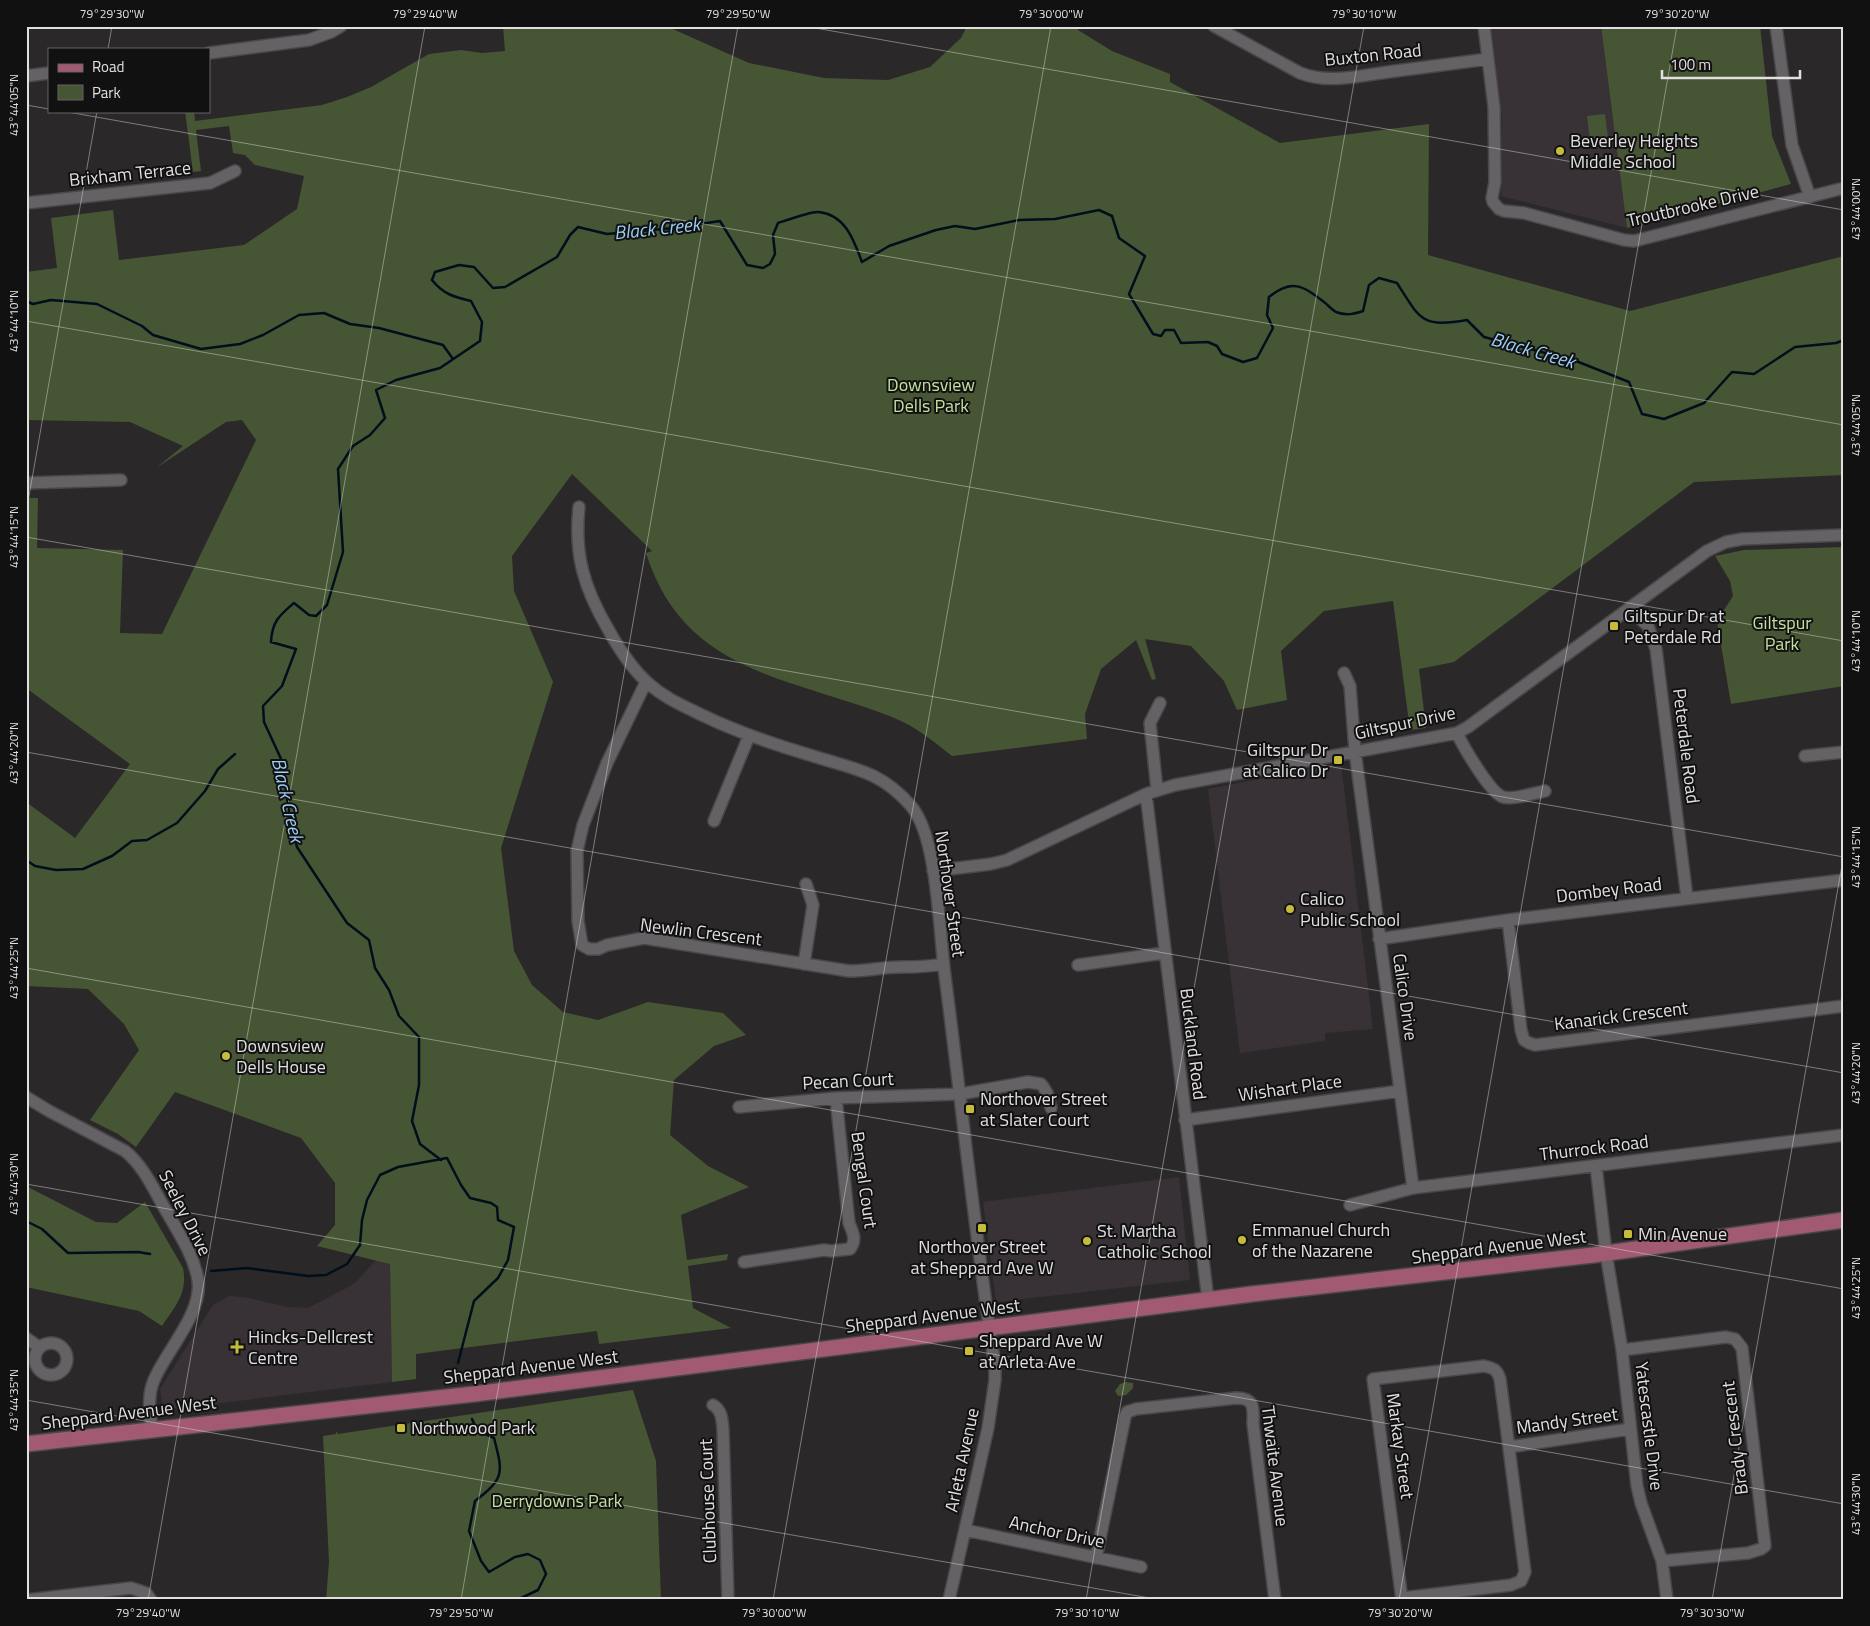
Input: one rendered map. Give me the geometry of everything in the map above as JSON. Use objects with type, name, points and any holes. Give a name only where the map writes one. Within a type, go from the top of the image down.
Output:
[{"type":"main road","name":"Sheppard Avenue West","points":[[26,1444],[474,1394],[989,1327],[1606,1253],[1844,1220]]},
{"type":"street","points":[[210,53],[309,40],[341,26]]},
{"type":"street","name":"Buxton Road","points":[[1214,26],[1300,73],[1313,78],[1353,78],[1488,59]]},
{"type":"street","name":"Troutbrooke Drive","points":[[1484,26],[1494,107],[1495,182],[1492,198],[1499,209],[1524,213],[1634,241],[1844,188]]},
{"type":"street","points":[[1776,26],[1792,145],[1810,197]]},
{"type":"street","points":[[26,76],[48,73]]},
{"type":"street","name":"Brixham Terrace","points":[[26,203],[210,183],[235,171]]},
{"type":"street","points":[[26,483],[121,480]]},
{"type":"street","name":"Northover Street","points":[[579,507],[577,538],[580,561],[592,601],[616,642],[646,682],[664,697],[724,727],[871,774],[891,786],[913,808],[922,823],[933,871],[989,1327]]},
{"type":"street","name":"Giltspur Drive","points":[[933,871],[991,864],[1007,860],[1152,792],[1175,785],[1457,733],[1468,727],[1707,551],[1726,542],[1742,539],[1844,535]]},
{"type":"street","name":"Peterdale Road","points":[[1629,608],[1648,626],[1656,649],[1687,898]]},
{"type":"street","name":"Calico Drive","points":[[1344,674],[1350,686],[1355,752],[1413,1188]]},
{"type":"street","name":"Newlin Crescent","points":[[646,682],[606,762],[583,825],[577,851],[578,921],[582,944],[588,949],[598,949],[607,945],[644,938],[849,971],[869,971],[899,967],[924,968],[943,964]]},
{"type":"street","name":"Buckland Road","points":[[1160,704],[1150,723],[1152,792],[1164,953],[1208,1300]]},
{"type":"street","points":[[1457,733],[1463,747],[1488,783],[1501,797],[1509,798],[1545,791]]},
{"type":"street","points":[[714,822],[749,736]]},
{"type":"street","points":[[1805,756],[1844,752]]},
{"type":"street","name":"Dombey Road","points":[[1379,938],[1508,920],[1844,880]]},
{"type":"street","points":[[804,964],[813,905],[806,884]]},
{"type":"street","name":"Kanarick Crescent","points":[[1508,920],[1521,1030],[1524,1040],[1528,1044],[1535,1045],[1844,1006]]},
{"type":"street","points":[[1078,965],[1164,953]]},
{"type":"street","name":"Pecan Court","points":[[739,1107],[836,1098],[960,1094],[1032,1083],[1040,1084],[1044,1088],[1051,1108]]},
{"type":"street","name":"Wishart Place","points":[[1185,1120],[1400,1091]]},
{"type":"street","name":"Seeley Drive","points":[[26,1097],[125,1151],[132,1157],[144,1172],[190,1252],[198,1281],[195,1303],[185,1326],[154,1381],[150,1400],[152,1429]]},
{"type":"street","name":"Bengal Court","points":[[744,1262],[824,1250],[850,1249],[854,1244],[855,1239],[849,1222],[836,1098]]},
{"type":"street","name":"Thurrock Road","points":[[1350,1205],[1413,1188],[1844,1135]]},
{"type":"street","points":[[1596,1166],[1606,1253]]},
{"type":"street","name":"Yatescastle Drive","points":[[1606,1253],[1622,1350],[1630,1430],[1641,1503],[1662,1562],[1667,1600]]},
{"type":"street","name":"Arleta Avenue","points":[[949,1600],[988,1428],[996,1380],[989,1327]]},
{"type":"street","name":"Brady Crescent","points":[[1622,1350],[1726,1337],[1736,1339],[1742,1348],[1765,1546],[1748,1553],[1662,1562]]},
{"type":"street","points":[[26,1338],[39,1348]]},
{"type":"street","name":"Markay Street","points":[[1402,1599],[1373,1379],[1484,1366],[1496,1370],[1500,1379],[1509,1447]]},
{"type":"street","name":"Thwaite Avenue","points":[[1096,1558],[1127,1412],[1136,1409],[1246,1399],[1253,1406],[1253,1424],[1275,1600]]},
{"type":"street","name":"Clubhouse Court","points":[[713,1405],[717,1407],[721,1414],[724,1430],[728,1600]]},
{"type":"street","name":"Mandy Street","points":[[1509,1447],[1630,1430]]},
{"type":"street","points":[[1402,1599],[1500,1587],[1520,1581],[1525,1572],[1509,1447]]},
{"type":"street","name":"Anchor Drive","points":[[965,1530],[1141,1566]]},
{"type":"street","points":[[27,1600],[131,1588],[146,1593],[151,1600]]},
{"type":"shaded area","name":"Beverley Heights Middle School","points":[[1491,26],[1601,26],[1627,228],[1501,196],[1502,117]]},
{"type":"shaded area","name":"Calico Public School","points":[[1341,763],[1373,1029],[1325,1033],[1325,1041],[1240,1053],[1208,789]]},
{"type":"shaded area","name":"St. Martha Catholic School","points":[[1179,1177],[1190,1280],[996,1302],[983,1202]]},
{"type":"shaded area","points":[[376,1260],[390,1263],[392,1382],[163,1410],[160,1389],[213,1305],[229,1296],[249,1298],[287,1307],[308,1308],[354,1284]]},
{"type":"green space","name":"Downsview Dells Park","points":[[503,26],[666,26],[749,63],[824,78],[888,80],[930,67],[961,38],[967,26],[1076,26],[1078,30],[1112,51],[1170,74],[1170,82],[1280,143],[1429,124],[1428,255],[1630,311],[1844,256],[1844,475],[1694,482],[1454,662],[1419,669],[1426,728],[1410,730],[1393,601],[1324,611],[1281,651],[1287,700],[1237,710],[1224,681],[1191,646],[1145,639],[1156,679],[1152,680],[1136,640],[1101,669],[1085,714],[1087,739],[952,756],[924,734],[892,717],[780,679],[745,665],[714,648],[686,624],[663,593],[646,553],[652,551],[572,474],[512,556],[514,591],[553,682],[501,848],[514,951],[532,985],[563,1012],[598,1020],[648,1002],[723,1013],[746,1035],[714,1046],[674,1080],[670,1135],[708,1166],[749,1187],[681,1215],[687,1260],[728,1254],[727,1260],[688,1266],[693,1308],[731,1328],[599,1344],[597,1331],[416,1354],[416,1379],[392,1382],[390,1264],[317,1246],[335,1225],[335,1183],[301,1138],[175,1092],[136,1147],[118,1134],[90,1120],[139,1050],[124,1024],[88,989],[26,986],[26,802],[75,838],[130,764],[26,688],[26,498],[38,498],[37,548],[123,550],[120,633],[162,634],[256,440],[242,420],[226,422],[156,468],[183,446],[130,422],[26,420],[26,272],[57,268],[51,218],[113,210],[119,260],[244,245],[297,209],[304,176],[255,165],[245,155],[233,153],[229,126],[196,130],[201,171],[193,172],[185,112],[194,112],[195,121],[322,105],[371,87],[429,54],[461,50],[482,53],[505,51]]},
{"type":"green space","points":[[1601,26],[1760,26],[1772,136],[1791,184],[1627,228]]},
{"type":"green space","points":[[1605,114],[1609,146],[1591,148],[1587,116]]},
{"type":"green space","name":"Giltspur Park","points":[[1844,547],[1844,686],[1731,704],[1717,621],[1733,596],[1730,581],[1715,556],[1744,550]]},
{"type":"green space","points":[[26,1186],[96,1222],[117,1223],[145,1202],[183,1268],[184,1285],[182,1292],[176,1306],[162,1326],[139,1311],[26,1287]]},
{"type":"green space","points":[[1126,1382],[1133,1383],[1133,1388],[1126,1395],[1118,1396],[1115,1391],[1120,1384]]},
{"type":"green space","name":"Derrydowns Park","points":[[633,1390],[656,1461],[661,1600],[326,1600],[329,1562],[323,1436],[336,1434],[336,1431],[338,1434]]},
{"type":"waterway","name":"Black Creek","points":[[441,1160],[420,1144],[412,1121],[419,1085],[419,1037],[399,1016],[389,990],[375,968],[369,940],[347,923],[297,847],[290,820],[282,761],[264,722],[263,706],[282,686],[296,649],[271,642],[273,629],[278,619],[294,603],[309,615],[316,616],[327,605],[343,552],[338,469],[353,446],[370,435],[385,418],[376,390],[396,380],[440,368],[480,341],[482,322],[471,301],[440,289],[432,280],[435,272],[459,265],[474,267],[493,288],[505,287],[557,257],[570,235],[578,227],[607,234],[674,228],[720,221],[747,265],[763,268],[770,264],[775,254],[773,235],[778,223],[816,212],[828,214],[836,218],[848,230],[862,262],[889,246],[936,230],[955,226],[975,229],[1019,220],[1055,219],[1099,210],[1112,216],[1119,238],[1145,256],[1129,294],[1153,334],[1161,336],[1165,330],[1174,330],[1181,343],[1208,342],[1217,346],[1222,354],[1243,362],[1257,358],[1273,328],[1267,315],[1269,297],[1277,291],[1297,286],[1310,292],[1336,312],[1350,314],[1363,311],[1369,285],[1379,278],[1397,283],[1411,305],[1423,318],[1440,323],[1467,320],[1484,337],[1576,361],[1629,382],[1642,414],[1664,419],[1704,403],[1732,372],[1754,374],[1795,347],[1836,343],[1844,340]]},
{"type":"waterway","points":[[26,301],[33,304],[51,300],[97,304],[142,326],[153,335],[201,349],[240,344],[263,335],[299,315],[324,313],[350,324],[379,328],[443,345],[453,359]]},
{"type":"waterway","points":[[26,860],[35,866],[56,870],[83,869],[112,856],[132,841],[147,840],[177,823],[205,791],[218,769],[235,754]]},
{"type":"waterway","points":[[211,1271],[247,1268],[308,1276],[326,1275],[347,1264],[360,1245],[362,1220],[367,1200],[380,1175],[398,1167],[447,1158],[470,1198],[491,1203],[497,1207],[498,1220],[514,1227],[508,1260],[498,1278],[474,1301],[458,1363]]},
{"type":"waterway","points":[[26,1221],[42,1229],[68,1253],[138,1252],[150,1254]]},
{"type":"waterway","name":"Black Creek","points":[[472,1419],[477,1430],[494,1438],[500,1467],[497,1480],[475,1501],[469,1531],[481,1561],[489,1572],[515,1557],[528,1554],[540,1560],[546,1574],[538,1590],[517,1600]]},
{"type":"place","name":"Beverley Heights Middle School","points":[[1560,151]]},
{"type":"place","name":"Giltspur Dr at Peterdale Rd","points":[[1614,626]]},
{"type":"place","name":"Giltspur Dr at Calico Dr","points":[[1338,760]]},
{"type":"place","name":"Calico Public School","points":[[1290,909]]},
{"type":"place","name":"Downsview Dells House","points":[[226,1056]]},
{"type":"place","name":"Northover Street at Slater Court","points":[[970,1109]]},
{"type":"place","name":"Northover Street at Sheppard Ave W","points":[[982,1228]]},
{"type":"place","name":"Min Avenue","points":[[1628,1234]]},
{"type":"place","name":"Emmanuel Church of the Nazarene","points":[[1242,1240]]},
{"type":"place","name":"St. Martha Catholic School","points":[[1087,1241]]},
{"type":"place","name":"Hincks-Dellcrest Centre","points":[[237,1347]]},
{"type":"place","name":"Sheppard Ave W at Arleta Ave","points":[[969,1351]]},
{"type":"place","name":"Northwood Park","points":[[401,1428]]}]
